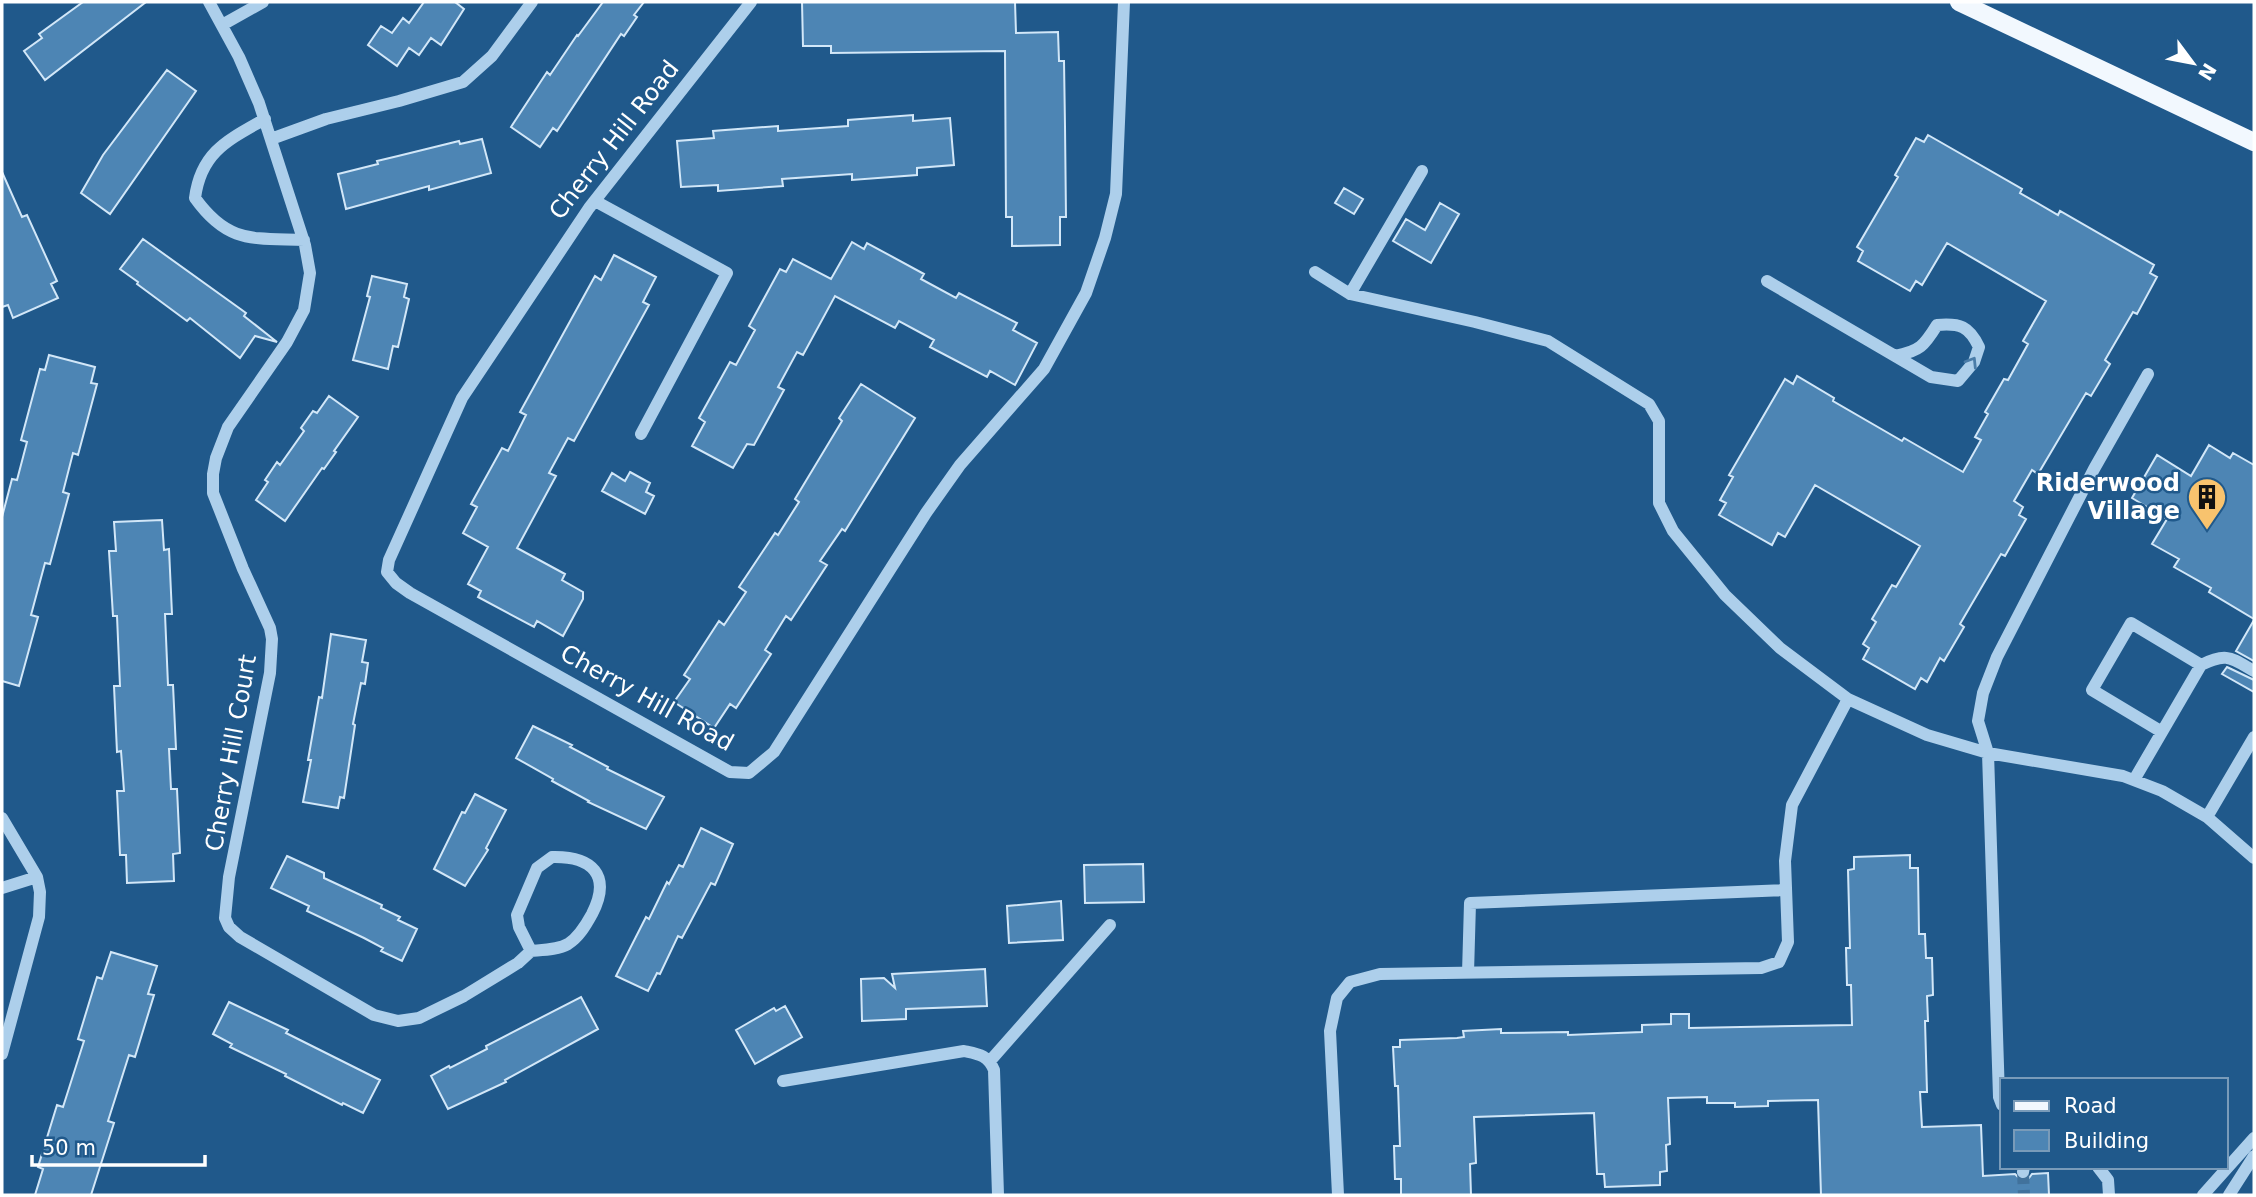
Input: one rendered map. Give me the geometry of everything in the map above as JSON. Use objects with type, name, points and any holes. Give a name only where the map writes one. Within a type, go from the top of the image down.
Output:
[{"type":"main road","points":[[1959,2],[2076,55],[2254,142]]},
{"type":"street","name":"Cherry Hill Court","points":[[209,2],[239,57],[265,119],[304,240],[310,273],[304,310],[287,342],[228,427],[213,474],[213,493],[270,628],[272,639],[270,673],[229,877],[225,918],[229,927],[240,937],[374,1015],[398,1021],[419,1018],[464,996],[518,963],[531,951],[567,944],[584,929],[597,904],[600,891],[597,872],[590,865],[581,860],[552,857],[537,868],[517,915],[519,927],[531,951]]},
{"type":"street","points":[[222,25],[263,2]]},
{"type":"street","points":[[271,139],[326,119],[463,82],[492,57],[532,2]]},
{"type":"street","name":"Cherry Hill Road","points":[[751,2],[594,201],[462,398],[389,560],[387,572],[410,593],[658,733],[730,772],[749,774],[774,752],[926,513],[960,465],[1044,369],[1086,293],[1105,239],[1115,194],[1124,2]]},
{"type":"street","points":[[265,119],[215,151],[198,177],[195,198],[217,223],[246,238],[304,240]]},
{"type":"street","points":[[1350,294],[1422,171]]},
{"type":"street","points":[[594,201],[727,273],[641,434]]},
{"type":"street","points":[[1315,272],[1350,294],[1475,321],[1548,341],[1649,404],[1659,421],[1659,503],[1673,531],[1734,604],[1780,648],[1848,699],[1927,734],[1988,752],[2134,780],[2162,791],[2207,817],[2254,858]]},
{"type":"street","points":[[1766,281],[1931,377],[1958,381],[1974,362],[1979,347],[1973,334],[1956,323],[1937,325],[1927,342],[1915,352],[1895,356]]},
{"type":"street","points":[[2000,1100],[1988,752],[1978,721],[1983,693],[1997,657],[2094,469],[2148,374]]},
{"type":"street","points":[[2162,732],[2092,690],[2131,623],[2201,664]]},
{"type":"street","points":[[2134,780],[2201,664],[2218,656],[2234,659],[2254,671]]},
{"type":"street","points":[[1338,1195],[1330,1031],[1337,998],[1350,982],[1380,974],[1761,968],[1779,962],[1788,942],[1785,861],[1792,805],[1848,699]]},
{"type":"street","points":[[2207,817],[2254,737]]},
{"type":"street","points":[[2,818],[37,877],[40,892],[39,918],[2,1054]]},
{"type":"street","points":[[2,888],[37,877]]},
{"type":"street","points":[[1468,973],[1470,903],[1786,890]]},
{"type":"street","points":[[990,1061],[1110,925]]},
{"type":"street","points":[[783,1081],[964,1051],[982,1055],[990,1061],[994,1070],[998,1195]]},
{"type":"street","points":[[2228,1167],[2254,1138]]},
{"type":"street","points":[[2229,1195],[2254,1156]]},
{"type":"street","points":[[2100,1169],[2108,1180],[2109,1195]]},
{"type":"street","points":[[2203,1195],[2226,1169]]},
{"type":"building","points":[[83,2],[146,2],[45,80],[24,51],[42,38],[39,34]]},
{"type":"building","points":[[424,2],[455,2],[464,9],[441,45],[431,38],[419,55],[409,48],[397,66],[368,45],[381,26],[392,33],[403,18],[409,23]]},
{"type":"building","points":[[603,2],[644,2],[634,15],[637,17],[624,36],[621,34],[557,131],[553,128],[540,147],[511,127],[547,72],[550,75]]},
{"type":"building","points":[[802,2],[1015,2],[1016,33],[1058,32],[1059,61],[1064,61],[1066,217],[1060,217],[1060,245],[1012,246],[1012,217],[1006,217],[1005,51],[831,53],[831,46],[803,46]]},
{"type":"building","points":[[167,70],[196,91],[110,214],[81,193],[103,155]]},
{"type":"building","points":[[913,115],[913,121],[950,118],[954,165],[917,168],[917,175],[852,180],[852,174],[782,179],[783,186],[718,191],[718,185],[681,187],[677,141],[714,138],[713,131],[778,126],[778,131],[848,126],[848,120]]},
{"type":"building","points":[[1928,135],[2022,189],[2020,193],[2058,215],[2060,211],[2154,265],[2150,273],[2157,277],[2137,314],[2133,312],[2105,360],[2110,364],[2091,396],[2086,393],[2038,474],[2032,470],[2014,501],[2023,507],[2019,515],[2026,519],[2005,556],[2001,554],[1960,624],[1964,627],[1944,661],[1940,658],[1927,682],[1921,678],[1915,689],[1863,659],[1869,648],[1863,644],[1876,622],[1872,619],[1892,585],[1896,587],[1920,546],[1815,485],[1785,537],[1778,533],[1772,545],[1719,515],[1726,503],[1720,500],[1733,477],[1729,475],[1785,379],[1793,384],[1797,376],[1834,398],[1833,401],[1902,441],[1904,438],[1963,472],[1981,440],[1975,437],[1988,414],[1985,412],[2004,379],[2008,380],[2028,344],[2023,341],[2046,301],[1947,243],[1922,285],[1916,281],[1910,291],[1858,261],[1863,251],[1857,247],[1898,177],[1895,175],[1916,138],[1924,142]]},
{"type":"building","points":[[482,139],[491,173],[429,190],[429,186],[346,209],[338,174],[378,164],[377,161],[459,141],[460,144]]},
{"type":"building","points":[[2,172],[22,217],[27,215],[57,281],[51,284],[58,298],[13,318],[8,305],[2,307]]},
{"type":"building","points":[[1344,188],[1363,199],[1354,214],[1335,203]]},
{"type":"building","points":[[1440,203],[1459,214],[1431,263],[1393,241],[1406,219],[1425,230]]},
{"type":"building","points":[[143,239],[246,313],[244,316],[277,342],[255,336],[240,358],[190,318],[187,321],[137,284],[138,282],[120,269]]},
{"type":"building","points":[[852,242],[864,249],[867,243],[924,274],[921,279],[956,298],[959,293],[1017,323],[1013,330],[1037,343],[1015,385],[990,371],[987,377],[930,347],[934,340],[899,321],[895,328],[835,296],[803,355],[797,352],[778,387],[784,390],[754,445],[747,444],[733,468],[692,446],[705,422],[699,418],[730,362],[736,365],[755,330],[749,326],[780,269],[786,272],[793,259],[831,279]]},
{"type":"building","points":[[614,255],[656,277],[643,302],[649,305],[574,441],[568,438],[549,473],[556,476],[517,548],[565,574],[562,580],[583,592],[583,599],[563,636],[537,621],[534,627],[478,597],[481,591],[468,584],[488,547],[463,533],[477,507],[471,504],[502,448],[508,451],[526,415],[520,412],[595,276],[601,280]]},
{"type":"building","points":[[372,276],[407,284],[404,297],[409,299],[398,347],[393,346],[388,369],[353,360],[370,297],[367,296]]},
{"type":"building","points":[[49,355],[95,367],[91,383],[97,384],[78,455],[73,453],[63,492],[69,494],[50,564],[45,563],[31,615],[38,617],[19,686],[2,681],[2,517],[12,479],[17,480],[27,442],[21,440],[40,369],[45,370]]},
{"type":"building","points":[[861,384],[915,418],[845,531],[842,529],[820,561],[827,565],[791,620],[786,616],[765,650],[771,654],[736,708],[730,704],[714,728],[674,702],[690,679],[684,675],[719,621],[724,625],[746,592],[739,587],[799,502],[795,499],[842,421],[839,418]]},
{"type":"building","points":[[329,396],[358,417],[334,451],[336,452],[285,521],[256,500],[277,462],[280,465],[304,431],[301,428],[313,411],[317,413]]},
{"type":"building","name":"Riderwood Village","points":[[2209,445],[2230,458],[2233,453],[2254,465],[2254,619],[2209,592],[2211,588],[2174,567],[2179,559],[2152,544],[2167,519],[2132,498],[2157,455],[2191,476]]},
{"type":"building","points":[[630,472],[650,483],[646,492],[654,496],[645,514],[602,491],[612,473],[625,481]]},
{"type":"building","points":[[162,520],[164,550],[169,549],[172,614],[165,614],[168,685],[173,685],[176,749],[169,749],[171,789],[177,789],[180,853],[173,854],[174,881],[127,883],[126,855],[120,855],[117,791],[124,791],[121,751],[117,752],[114,686],[120,686],[117,616],[113,616],[109,551],[116,551],[114,522]]},
{"type":"building","points":[[2254,620],[2254,661],[2236,651]]},
{"type":"building","points":[[331,634],[366,640],[362,662],[368,663],[365,684],[361,683],[353,724],[355,725],[344,798],[340,797],[338,808],[303,802]]},
{"type":"building","points":[[2227,667],[2254,680],[2254,692],[2222,674]]},
{"type":"building","points":[[533,726],[572,745],[570,747],[608,767],[607,769],[664,797],[646,829],[588,802],[516,758]]},
{"type":"building","points":[[475,794],[506,810],[486,848],[488,850],[465,886],[434,869],[462,812],[465,813]]},
{"type":"building","points":[[701,828],[733,844],[715,885],[711,883],[682,938],[678,936],[660,974],[657,973],[648,991],[616,976],[667,882],[669,884],[679,865],[683,867]]},
{"type":"building","points":[[1910,855],[1910,868],[1918,868],[1919,934],[1925,934],[1926,958],[1932,958],[1933,995],[1927,996],[1928,1021],[1925,1021],[1927,1092],[1920,1092],[1922,1127],[1981,1125],[1983,1176],[2015,1174],[2022,1181],[2032,1174],[2048,1173],[2049,1195],[1821,1195],[1818,1100],[1768,1101],[1768,1106],[1735,1107],[1735,1103],[1707,1103],[1707,1097],[1668,1098],[1670,1144],[1666,1145],[1667,1171],[1660,1172],[1660,1185],[1605,1187],[1604,1174],[1597,1174],[1594,1113],[1474,1117],[1476,1163],[1470,1164],[1471,1195],[1401,1195],[1401,1179],[1395,1179],[1394,1146],[1400,1146],[1398,1086],[1395,1086],[1393,1047],[1400,1047],[1400,1040],[1457,1038],[1464,1037],[1463,1031],[1501,1029],[1501,1033],[1568,1032],[1568,1035],[1642,1032],[1642,1025],[1671,1024],[1671,1014],[1689,1014],[1689,1028],[1852,1025],[1851,985],[1847,985],[1846,948],[1850,948],[1848,870],[1854,869],[1854,857]]},
{"type":"building","points":[[287,856],[324,873],[324,878],[382,905],[381,908],[400,917],[398,920],[417,929],[402,961],[381,951],[383,948],[364,938],[307,911],[309,906],[271,888]]},
{"type":"building","points":[[1143,864],[1144,902],[1085,903],[1084,865]]},
{"type":"building","points":[[1061,901],[1063,940],[1009,943],[1007,906]]},
{"type":"building","points":[[111,952],[157,966],[148,994],[154,995],[135,1057],[129,1055],[108,1121],[114,1123],[91,1195],[35,1195],[43,1169],[38,1167],[57,1105],[63,1107],[84,1041],[78,1039],[97,977],[102,979]]},
{"type":"building","points":[[985,969],[987,1006],[906,1009],[906,1019],[862,1021],[861,979],[884,978],[895,988],[892,974]]},
{"type":"building","points":[[581,997],[598,1029],[505,1080],[506,1082],[448,1109],[431,1076],[487,1049],[486,1046]]},
{"type":"building","points":[[229,1002],[288,1030],[286,1033],[380,1080],[363,1113],[285,1076],[286,1074],[230,1047],[232,1044],[213,1034]]},
{"type":"building","points":[[785,1006],[802,1037],[755,1064],[736,1030],[774,1008],[776,1011]]},
{"type":"tunnel","points":[[2023,1172],[2024,1195]]},
{"type":"place","name":"Riderwood Village","points":[[2207,531]]}]
